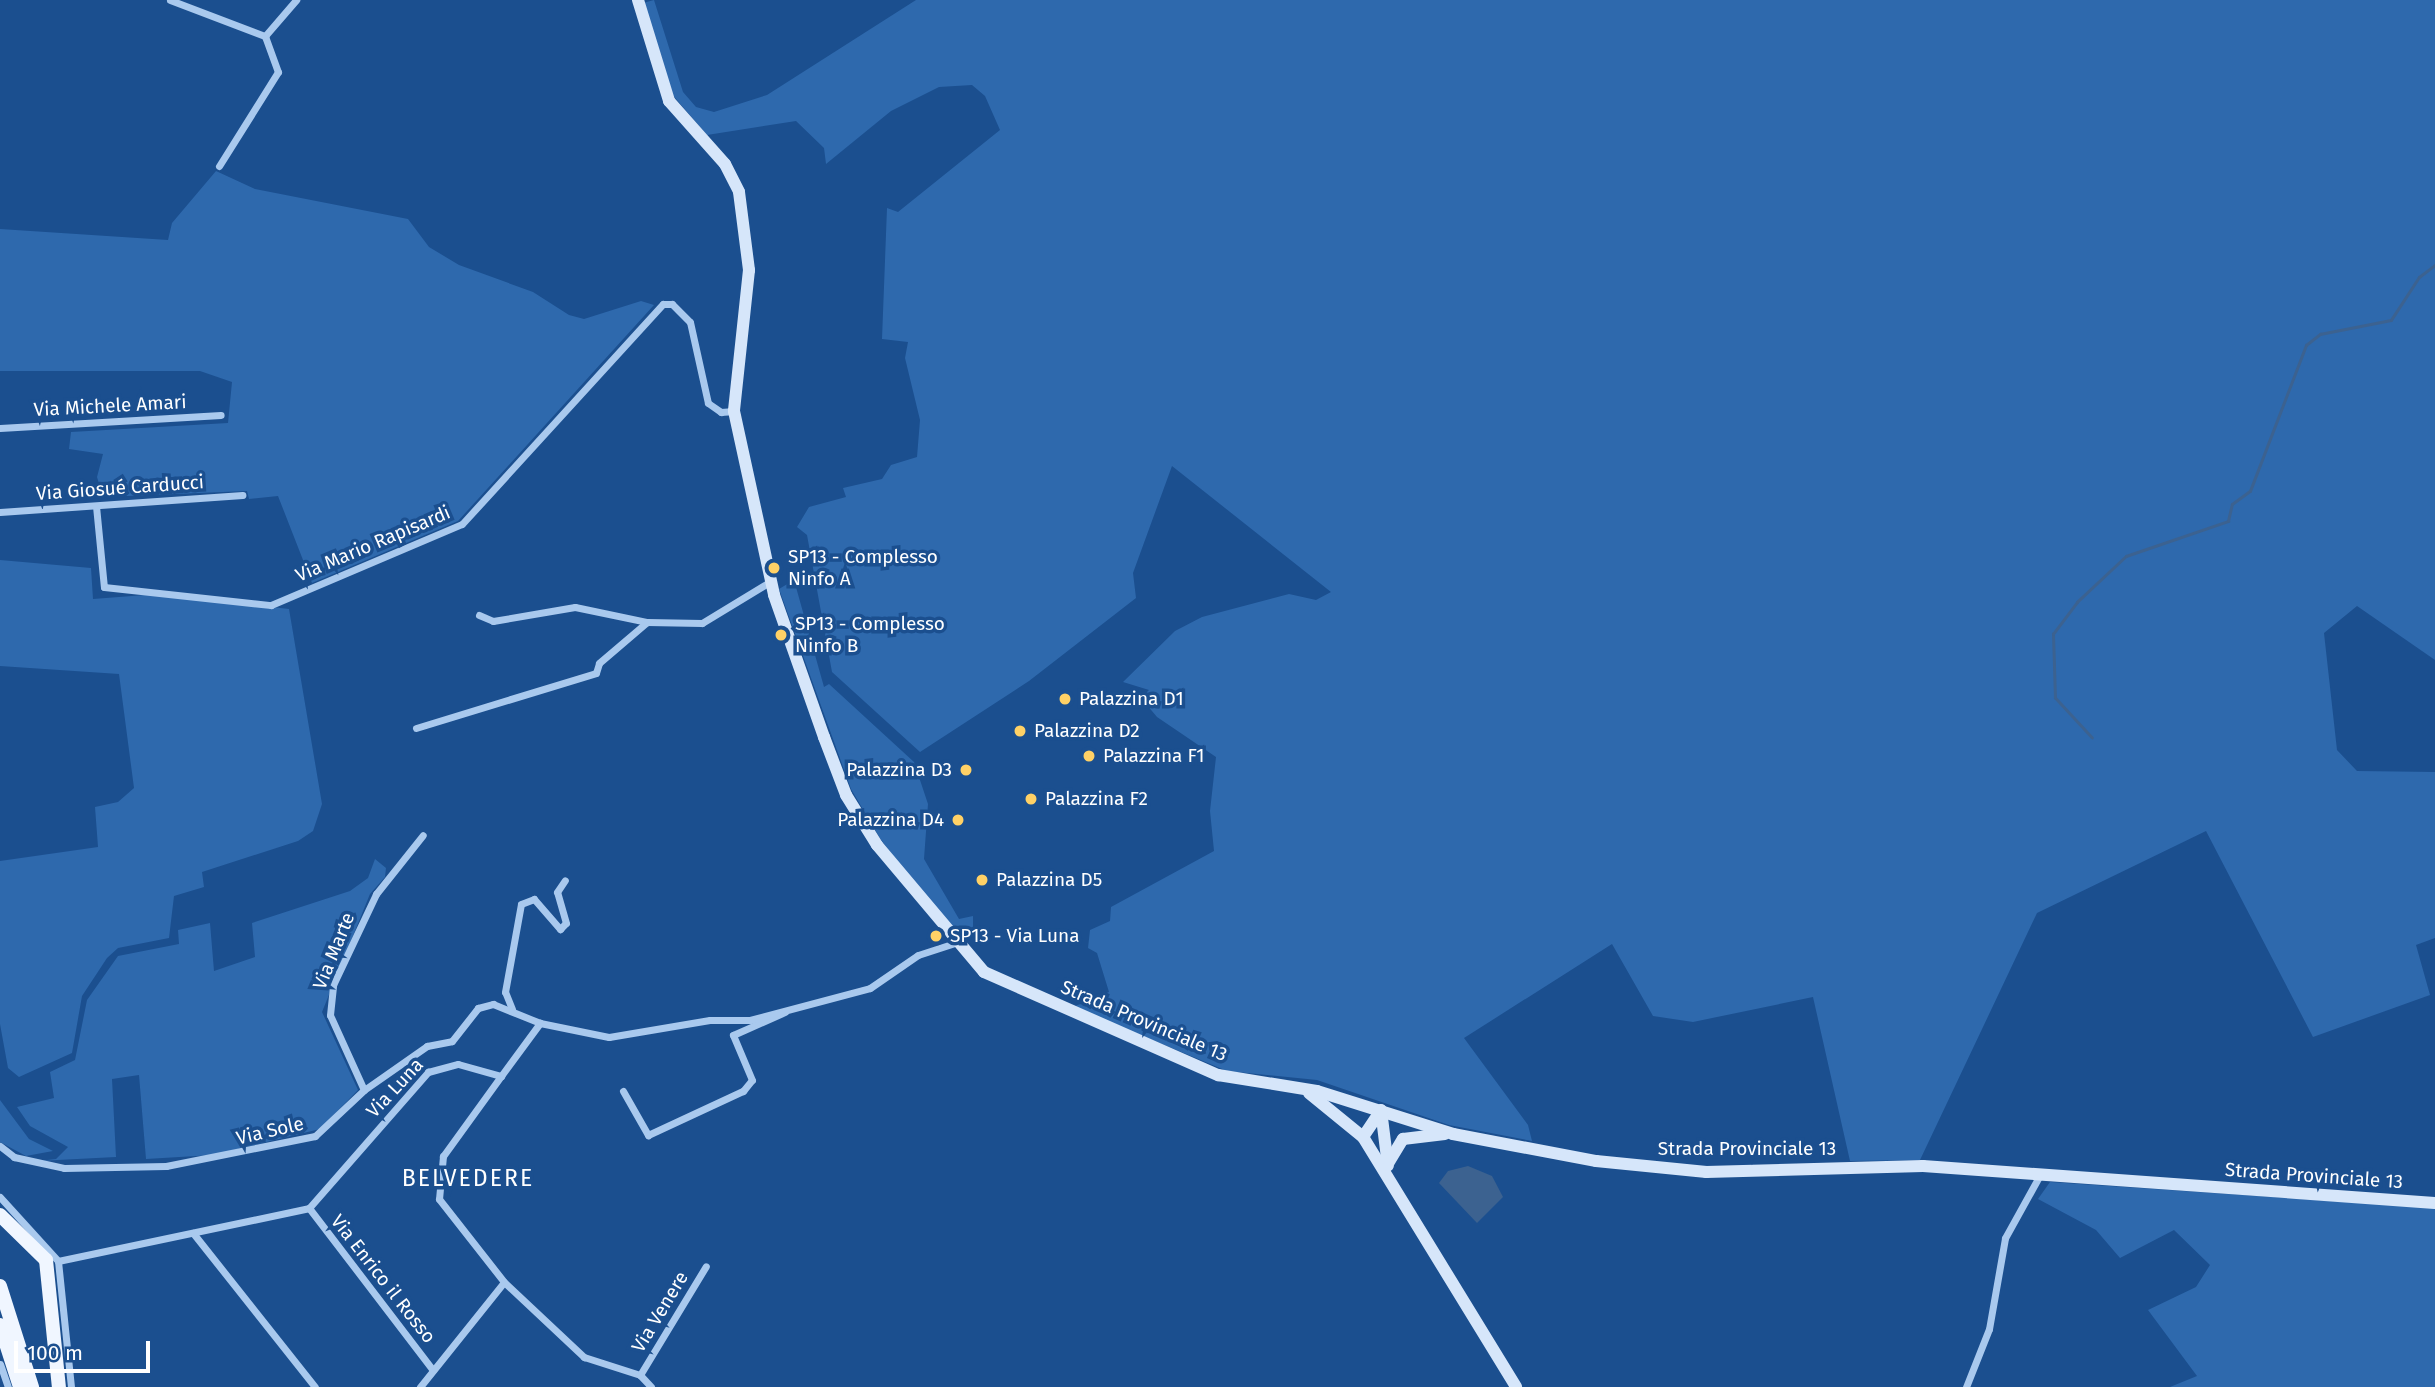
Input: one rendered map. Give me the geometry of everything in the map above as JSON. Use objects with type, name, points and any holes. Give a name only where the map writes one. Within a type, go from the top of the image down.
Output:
[{"type":"main road","name":"Strada Provinciale 13","points":[[638,0],[669,102],[725,164],[739,192],[749,270],[734,411],[771,581],[846,795],[954,943],[1003,983],[1207,1071],[1298,1087],[1453,1134],[1660,1170],[1923,1166],[2041,1172],[2368,1203],[2435,1203]]},
{"type":"main road","points":[[1298,1087],[1341,1114],[1363,1137],[1516,1387]]},
{"type":"main road","points":[[1363,1137],[1381,1110]]},
{"type":"main road","points":[[1381,1110],[1389,1169],[1415,1219]]},
{"type":"main road","points":[[1389,1169],[1389,1152],[1403,1139],[1453,1134]]},
{"type":"main road","points":[[0,1215],[46,1260],[59,1387]]},
{"type":"main road","points":[[0,1286],[32,1387]]},
{"type":"main road","points":[[0,1325],[20,1387]]},
{"type":"street","points":[[170,0],[265,36],[278,72],[219,166]]},
{"type":"street","points":[[265,36],[296,0]]},
{"type":"street","name":"Via Mario Rapisardi","points":[[96,506],[104,587],[271,604],[463,524],[663,304],[672,304],[690,322],[708,403],[721,412],[734,411]]},
{"type":"street","name":"Via Michele Amari","points":[[0,428],[221,415]]},
{"type":"street","name":"Via Giosué Carducci","points":[[0,512],[242,495]]},
{"type":"street","points":[[479,615],[492,621],[575,607],[647,622],[702,622],[771,581]]},
{"type":"street","points":[[416,728],[596,673],[599,663],[647,622]]},
{"type":"street","name":"Via Marte","points":[[364,1090],[330,1015],[333,985],[376,894],[423,835]]},
{"type":"street","points":[[512,1009],[506,992],[521,904],[534,899],[560,929],[566,923],[557,892],[565,880]]},
{"type":"street","points":[[651,1387],[640,1375],[584,1357],[504,1282],[445,1210],[436,1188],[443,1156],[540,1023],[609,1037],[710,1020],[750,1020],[870,988],[918,955],[954,943]]},
{"type":"street","name":"Via Sole","points":[[0,1146],[15,1157],[64,1168],[202,1162],[315,1136],[364,1090],[427,1046],[452,1041],[478,1008],[512,1009],[540,1023]]},
{"type":"street","points":[[622,1091],[648,1135],[743,1091],[752,1080],[733,1035],[791,1008]]},
{"type":"street","name":"Via Luna","points":[[309,1208],[436,1066],[458,1064],[501,1076]]},
{"type":"street","points":[[1966,1387],[1986,1340],[2006,1238],[2041,1172]]},
{"type":"street","points":[[0,1197],[58,1261],[66,1310],[71,1387]]},
{"type":"street","points":[[58,1261],[309,1208]]},
{"type":"street","name":"Via Enrico il Rosso","points":[[309,1208],[433,1370]]},
{"type":"street","points":[[193,1233],[315,1387]]},
{"type":"street","name":"Via Venere","points":[[640,1375],[706,1266]]},
{"type":"street","points":[[420,1387],[504,1282]]},
{"type":"street","points":[[0,1364],[8,1387]]},
{"type":"shaded area","points":[[654,0],[683,92],[696,107],[714,112],[767,95],[916,0],[2435,0],[2435,660],[2357,606],[2324,633],[2337,750],[2357,771],[2435,772],[2435,938],[2416,945],[2430,995],[2313,1037],[2206,831],[2037,913],[1920,1160],[1850,1161],[1813,997],[1693,1022],[1653,1016],[1612,944],[1464,1038],[1528,1125],[1532,1141],[1449,1125],[1317,1080],[1227,1071],[1073,1007],[1109,992],[1097,953],[1088,948],[1090,930],[1110,921],[1111,907],[1214,851],[1210,811],[1216,757],[1157,717],[1141,698],[1149,690],[1123,682],[1175,631],[1202,617],[1289,594],[1316,600],[1331,592],[1172,466],[1133,573],[1136,598],[1029,681],[920,752],[832,672],[807,535],[797,527],[809,507],[846,497],[843,488],[882,479],[891,465],[917,457],[920,420],[905,358],[908,342],[882,339],[887,208],[898,212],[1000,130],[985,96],[972,85],[939,87],[891,111],[826,164],[824,148],[796,121],[707,135],[670,92],[643,3]]},
{"type":"shaded area","points":[[216,171],[255,189],[408,219],[429,247],[459,265],[533,292],[569,315],[584,319],[641,301],[654,305],[458,521],[312,583],[278,496],[249,499],[247,491],[103,497],[97,477],[103,454],[69,449],[71,432],[228,423],[232,382],[200,371],[0,371],[0,229],[168,240],[172,223]]},
{"type":"shaded area","points":[[0,560],[91,568],[93,599],[158,594],[289,609],[322,804],[313,831],[298,841],[202,872],[204,887],[174,896],[169,938],[118,948],[107,958],[82,996],[72,1053],[19,1077],[8,1068],[0,1024],[0,861],[98,847],[95,807],[118,802],[134,788],[119,674],[0,666]]},
{"type":"shaded area","points":[[794,580],[824,687],[829,684],[914,762],[928,804],[924,859],[959,919],[973,916],[973,928],[953,932],[881,840],[851,789],[779,589]]},
{"type":"shaded area","points":[[375,859],[386,868],[385,877],[370,894],[322,1012],[358,1090],[320,1129],[213,1155],[146,1159],[139,1075],[112,1079],[116,1157],[38,1161],[56,1159],[68,1147],[30,1126],[17,1107],[54,1098],[50,1072],[75,1060],[87,1000],[118,956],[179,944],[178,930],[210,923],[214,971],[255,957],[252,923],[350,891],[368,878]]},
{"type":"shaded area","points":[[0,1100],[29,1139],[53,1151],[26,1156],[0,1142]]},
{"type":"shaded area","points":[[1468,1166],[1492,1176],[1503,1197],[1477,1223],[1439,1183],[1448,1171]]},
{"type":"shaded area","points":[[2050,1182],[2435,1208],[2435,1387],[2170,1387],[2197,1376],[2148,1310],[2196,1287],[2210,1265],[2174,1230],[2120,1258],[2096,1230],[2038,1199]]},
{"type":"waterway","points":[[2092,738],[2055,698],[2053,634],[2077,602],[2126,556],[2228,521],[2232,504],[2250,491],[2306,345],[2320,334],[2391,320],[2419,277],[2435,265]]},
{"type":"place","name":"SP13 - Complesso Ninfo A","points":[[774,568]]},
{"type":"place","name":"SP13 - Complesso Ninfo B","points":[[781,635]]},
{"type":"place","name":"Palazzina D1","points":[[1065,699]]},
{"type":"place","name":"Palazzina D2","points":[[1020,731]]},
{"type":"place","name":"Palazzina F1","points":[[1089,756]]},
{"type":"place","name":"Palazzina D3","points":[[966,770]]},
{"type":"place","name":"Palazzina F2","points":[[1031,799]]},
{"type":"place","name":"Palazzina D4","points":[[958,820]]},
{"type":"place","name":"Palazzina D5","points":[[982,880]]},
{"type":"place","name":"SP13 - Via Luna","points":[[936,936]]},
{"type":"district","name":"BELVEDERE","points":[[468,1178]]}]
